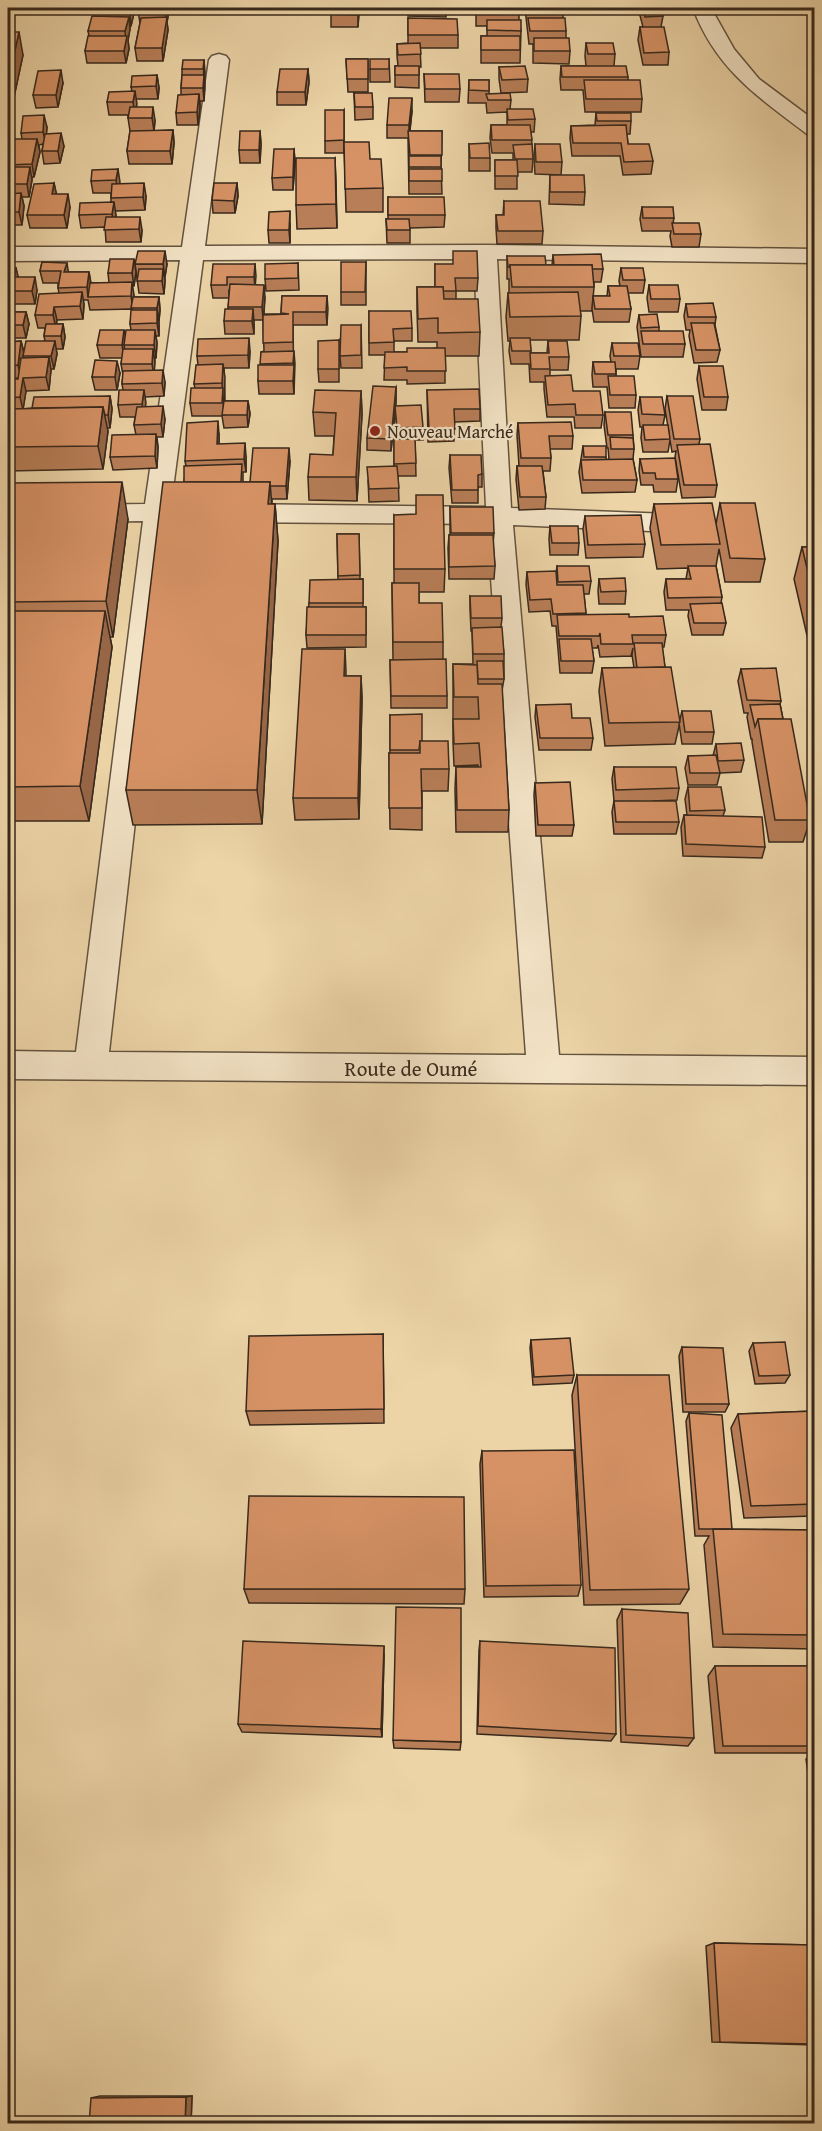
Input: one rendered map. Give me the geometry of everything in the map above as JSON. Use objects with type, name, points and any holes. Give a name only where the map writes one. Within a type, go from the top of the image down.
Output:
[{"type":"street","points":[[702,8],[725,51],[752,83],[814,130]]},
{"type":"street","points":[[91,1065],[157,512],[219,60]]},
{"type":"street","points":[[485,252],[499,516],[544,1069]]},
{"type":"street","points":[[8,254],[485,252],[814,256]]},
{"type":"street","points":[[8,514],[157,512],[499,516],[713,524]]},
{"type":"street","name":"Route de Oumé","points":[[8,1065],[814,1071]]},
{"type":"building","points":[[95,8],[131,8],[130,14],[94,13]]},
{"type":"building","points":[[139,8],[166,8],[165,11],[138,11]]},
{"type":"building","points":[[331,8],[358,8],[358,15],[330,14]]},
{"type":"building","points":[[476,8],[519,8],[519,14],[476,14]]},
{"type":"building","points":[[527,8],[563,8],[563,13],[528,13]]},
{"type":"building","points":[[643,8],[660,8],[663,16],[645,17]]},
{"type":"building","points":[[92,16],[129,17],[125,31],[88,31]]},
{"type":"building","points":[[167,17],[162,48],[135,48],[141,18]]},
{"type":"building","points":[[408,18],[457,19],[458,35],[408,35]]},
{"type":"building","points":[[528,18],[565,18],[566,31],[530,31]]},
{"type":"building","points":[[487,20],[521,20],[521,31],[487,30]]},
{"type":"building","points":[[640,27],[664,27],[669,52],[644,53]]},
{"type":"building","points":[[8,32],[19,32],[10,73],[8,73]]},
{"type":"building","points":[[88,36],[127,36],[124,51],[85,51]]},
{"type":"building","points":[[481,36],[520,36],[520,50],[481,50]]},
{"type":"building","points":[[534,38],[569,38],[570,51],[534,51]]},
{"type":"building","points":[[420,43],[421,54],[398,55],[397,44]]},
{"type":"building","points":[[586,43],[613,43],[615,54],[588,54]]},
{"type":"building","points":[[346,59],[368,59],[368,79],[347,79]]},
{"type":"building","points":[[370,59],[389,59],[389,69],[370,69]]},
{"type":"building","points":[[183,60],[204,60],[203,69],[182,69]]},
{"type":"building","points":[[395,66],[419,66],[419,75],[395,75]]},
{"type":"building","points":[[525,66],[528,79],[502,80],[499,67]]},
{"type":"building","points":[[561,66],[626,66],[628,77],[562,77]]},
{"type":"building","points":[[280,69],[308,69],[305,92],[277,92]]},
{"type":"building","points":[[61,70],[56,95],[33,95],[38,71]]},
{"type":"building","points":[[424,74],[459,74],[460,89],[425,89]]},
{"type":"building","points":[[157,75],[156,86],[131,87],[132,76]]},
{"type":"building","points":[[182,75],[204,75],[203,88],[181,88]]},
{"type":"building","points":[[469,80],[489,80],[489,91],[469,90]]},
{"type":"building","points":[[584,80],[640,80],[642,99],[586,99]]},
{"type":"building","points":[[135,91],[133,102],[107,102],[109,92]]},
{"type":"building","points":[[354,93],[372,93],[373,107],[355,107]]},
{"type":"building","points":[[510,93],[511,100],[488,100],[486,94]]},
{"type":"building","points":[[199,94],[197,112],[176,113],[178,95]]},
{"type":"building","points":[[389,98],[412,98],[409,125],[387,125]]},
{"type":"building","points":[[130,107],[153,107],[152,118],[128,118]]},
{"type":"building","points":[[507,109],[533,109],[535,119],[508,120]]},
{"type":"building","points":[[325,110],[344,110],[344,140],[325,141]]},
{"type":"building","points":[[596,113],[631,113],[631,121],[597,121]]},
{"type":"building","points":[[44,115],[43,132],[21,133],[23,116]]},
{"type":"building","points":[[491,125],[530,125],[532,140],[492,140]]},
{"type":"building","points":[[626,125],[628,144],[649,144],[653,161],[624,162],[621,143],[573,143],[571,126]]},
{"type":"building","points":[[173,130],[170,151],[127,151],[130,131]]},
{"type":"building","points":[[240,131],[260,131],[259,150],[239,150]]},
{"type":"building","points":[[408,131],[442,131],[442,155],[410,155]]},
{"type":"building","points":[[61,133],[58,151],[42,151],[45,134]]},
{"type":"building","points":[[12,139],[37,139],[32,164],[8,165]]},
{"type":"building","points":[[344,142],[369,142],[370,159],[381,159],[383,188],[345,189]]},
{"type":"building","points":[[489,143],[490,158],[470,158],[469,144]]},
{"type":"building","points":[[532,144],[533,159],[515,159],[513,145]]},
{"type":"building","points":[[535,144],[560,144],[562,162],[536,162]]},
{"type":"building","points":[[274,149],[294,149],[293,177],[272,178]]},
{"type":"building","points":[[409,156],[441,156],[441,167],[409,167]]},
{"type":"building","points":[[296,158],[335,158],[336,204],[296,205]]},
{"type":"building","points":[[495,160],[517,160],[518,176],[495,176]]},
{"type":"building","points":[[13,167],[30,167],[27,184],[9,184]]},
{"type":"building","points":[[118,169],[116,180],[91,181],[92,170]]},
{"type":"building","points":[[409,169],[442,169],[442,181],[409,181]]},
{"type":"building","points":[[550,175],[584,175],[585,192],[550,192]]},
{"type":"building","points":[[54,183],[52,194],[68,194],[64,215],[27,215],[34,184]]},
{"type":"building","points":[[144,183],[143,197],[111,198],[112,184]]},
{"type":"building","points":[[214,183],[237,183],[234,201],[212,200]]},
{"type":"building","points":[[21,193],[19,212],[8,212],[8,194]]},
{"type":"building","points":[[388,197],[444,197],[445,215],[388,215]]},
{"type":"building","points":[[504,201],[540,201],[543,231],[498,231],[496,215],[504,215]]},
{"type":"building","points":[[114,202],[112,214],[79,215],[80,203]]},
{"type":"building","points":[[642,207],[673,207],[674,218],[643,218]]},
{"type":"building","points":[[290,211],[289,230],[268,230],[269,212]]},
{"type":"building","points":[[106,217],[140,217],[139,229],[104,230]]},
{"type":"building","points":[[386,219],[409,219],[410,230],[387,230]]},
{"type":"building","points":[[672,223],[699,223],[701,234],[674,234]]},
{"type":"building","points":[[138,251],[165,251],[163,264],[135,264]]},
{"type":"building","points":[[453,251],[477,251],[478,278],[455,278],[456,291],[443,291],[443,287],[435,287],[435,264],[453,264]]},
{"type":"building","points":[[601,254],[603,269],[592,269],[592,265],[554,265],[553,255]]},
{"type":"building","points":[[507,256],[545,256],[546,265],[510,265],[508,267]]},
{"type":"building","points":[[110,259],[134,259],[132,273],[108,273]]},
{"type":"building","points":[[42,262],[67,263],[64,272],[89,272],[87,287],[58,288],[61,271],[40,271]]},
{"type":"building","points":[[341,262],[366,262],[365,292],[341,292]]},
{"type":"building","points":[[298,263],[298,278],[265,279],[265,264]]},
{"type":"building","points":[[213,264],[255,264],[254,277],[227,277],[227,285],[211,285]]},
{"type":"building","points":[[510,265],[592,265],[594,287],[512,287]]},
{"type":"building","points":[[8,268],[16,268],[14,277],[35,277],[32,291],[11,291],[8,300],[8,285],[13,285],[14,280],[8,280]]},
{"type":"building","points":[[621,268],[643,268],[645,280],[623,280]]},
{"type":"building","points":[[139,269],[163,269],[162,281],[137,281]]},
{"type":"building","points":[[132,282],[131,296],[88,297],[90,283]]},
{"type":"building","points":[[230,284],[264,285],[262,307],[228,307]]},
{"type":"building","points":[[649,285],[678,285],[680,299],[651,299]]},
{"type":"building","points":[[608,286],[627,286],[631,309],[595,309],[593,296],[610,296]]},
{"type":"building","points":[[417,287],[443,287],[444,299],[478,299],[480,332],[438,333],[438,318],[418,319]]},
{"type":"building","points":[[82,292],[80,306],[54,307],[53,315],[35,315],[39,294]]},
{"type":"building","points":[[578,292],[581,316],[510,317],[508,293]]},
{"type":"building","points":[[282,296],[327,296],[326,312],[293,312],[293,342],[263,343],[263,315],[289,314],[281,313]]},
{"type":"building","points":[[133,297],[159,297],[157,308],[131,308]]},
{"type":"building","points":[[713,303],[716,317],[688,317],[686,304]]},
{"type":"building","points":[[225,309],[253,309],[252,321],[224,321]]},
{"type":"building","points":[[131,310],[157,310],[157,323],[130,324]]},
{"type":"building","points":[[369,311],[411,311],[412,328],[393,329],[394,342],[369,343]]},
{"type":"building","points":[[8,312],[26,312],[23,325],[8,325]]},
{"type":"building","points":[[657,314],[659,327],[641,328],[639,315]]},
{"type":"building","points":[[691,323],[714,323],[720,350],[696,350]]},
{"type":"building","points":[[46,324],[63,324],[61,336],[44,336]]},
{"type":"building","points":[[341,325],[361,325],[361,355],[340,356]]},
{"type":"building","points":[[100,330],[124,330],[122,345],[97,345]]},
{"type":"building","points":[[126,330],[155,330],[154,345],[124,345]]},
{"type":"building","points":[[641,331],[683,331],[685,344],[643,344]]},
{"type":"building","points":[[249,338],[248,355],[197,356],[198,339]]},
{"type":"building","points":[[510,338],[530,338],[531,351],[512,351]]},
{"type":"building","points":[[339,340],[339,369],[318,369],[318,341]]},
{"type":"building","points":[[21,341],[18,365],[8,366],[8,342]]},
{"type":"building","points":[[26,341],[55,341],[51,356],[23,356]]},
{"type":"building","points":[[548,341],[567,341],[569,357],[549,357],[550,369],[531,369],[530,353],[549,353]]},
{"type":"building","points":[[612,343],[638,343],[640,356],[614,356]]},
{"type":"building","points":[[407,348],[445,348],[446,371],[407,371],[407,367],[384,368],[385,352],[407,352]]},
{"type":"building","points":[[123,349],[153,349],[152,364],[121,364]]},
{"type":"building","points":[[294,351],[293,363],[260,364],[261,352]]},
{"type":"building","points":[[49,357],[46,377],[23,378],[20,397],[8,398],[8,379],[18,379],[21,358]]},
{"type":"building","points":[[95,360],[117,361],[115,377],[92,377]]},
{"type":"building","points":[[593,362],[615,362],[616,374],[595,374]]},
{"type":"building","points":[[223,364],[222,383],[194,384],[196,365]]},
{"type":"building","points":[[258,365],[294,365],[293,381],[258,381]]},
{"type":"building","points":[[699,366],[723,366],[728,397],[704,397]]},
{"type":"building","points":[[163,370],[162,383],[122,384],[123,371]]},
{"type":"building","points":[[571,375],[573,391],[600,391],[603,415],[576,415],[575,404],[548,405],[545,376]]},
{"type":"building","points":[[608,376],[634,376],[636,395],[610,395]]},
{"type":"building","points":[[373,386],[396,387],[391,439],[367,438]]},
{"type":"building","points":[[191,388],[223,388],[222,403],[190,403]]},
{"type":"building","points":[[479,389],[480,409],[454,409],[455,429],[429,429],[427,390]]},
{"type":"building","points":[[119,390],[144,390],[142,404],[118,405]]},
{"type":"building","points":[[315,390],[361,391],[356,477],[308,477],[310,454],[333,455],[336,413],[313,412]]},
{"type":"building","points":[[110,396],[108,415],[105,415],[103,407],[32,408],[34,397]]},
{"type":"building","points":[[667,396],[693,396],[700,439],[674,439]]},
{"type":"building","points":[[640,397],[662,397],[665,415],[642,414]]},
{"type":"building","points":[[224,401],[248,401],[247,415],[222,415]]},
{"type":"building","points":[[421,405],[423,427],[397,428],[395,406]]},
{"type":"building","points":[[163,406],[161,424],[134,425],[137,407]]},
{"type":"building","points":[[103,407],[98,446],[8,447],[8,409]]},
{"type":"building","points":[[605,412],[631,412],[633,435],[608,435]]},
{"type":"building","points":[[218,421],[217,444],[245,443],[244,459],[185,461],[187,423]]},
{"type":"building","points":[[571,422],[573,436],[549,436],[551,458],[521,458],[518,423]]},
{"type":"building","points":[[643,425],[668,425],[670,439],[645,440]]},
{"type":"building","points":[[156,434],[155,456],[110,457],[112,435]]},
{"type":"building","points":[[610,437],[633,438],[634,449],[611,449]]},
{"type":"building","points":[[394,439],[415,439],[416,463],[394,464]]},
{"type":"building","points":[[710,444],[717,485],[684,485],[677,445]]},
{"type":"building","points":[[583,446],[606,446],[606,457],[584,457]]},
{"type":"building","points":[[253,448],[289,448],[286,486],[270,486],[270,482],[250,482]]},
{"type":"building","points":[[450,455],[481,455],[482,474],[478,475],[478,490],[452,490]]},
{"type":"building","points":[[675,458],[678,479],[656,479],[655,473],[643,473],[640,459]]},
{"type":"building","points":[[633,459],[637,480],[583,480],[581,460]]},
{"type":"building","points":[[242,464],[241,482],[184,482],[184,466]]},
{"type":"building","points":[[397,466],[399,488],[369,489],[367,467]]},
{"type":"building","points":[[517,466],[542,466],[546,497],[520,497]]},
{"type":"building","points":[[122,482],[106,601],[8,602],[8,483]]},
{"type":"building","points":[[163,482],[270,482],[268,504],[275,504],[257,790],[126,790]]},
{"type":"building","points":[[416,495],[443,495],[445,569],[394,569],[394,515],[416,514]]},
{"type":"building","points":[[712,503],[720,544],[661,545],[654,504]]},
{"type":"building","points":[[720,503],[755,503],[765,559],[730,558]]},
{"type":"building","points":[[450,507],[493,507],[494,533],[451,533]]},
{"type":"building","points":[[641,515],[645,544],[588,545],[585,516]]},
{"type":"building","points":[[550,526],[578,526],[579,543],[552,543]]},
{"type":"building","points":[[337,534],[359,534],[360,575],[338,576]]},
{"type":"building","points":[[449,535],[493,535],[495,566],[449,567]]},
{"type":"building","points":[[802,547],[814,547],[814,598]]},
{"type":"building","points":[[557,566],[589,566],[591,581],[558,582]]},
{"type":"building","points":[[688,566],[716,566],[722,597],[668,598],[666,579],[691,579]]},
{"type":"building","points":[[556,571],[557,585],[583,585],[586,613],[553,614],[551,599],[530,600],[527,572]]},
{"type":"building","points":[[625,578],[626,591],[601,592],[599,579]]},
{"type":"building","points":[[363,579],[363,603],[309,603],[310,580]]},
{"type":"building","points":[[392,583],[419,583],[419,603],[442,603],[443,642],[393,642]]},
{"type":"building","points":[[470,596],[501,596],[502,618],[471,618]]},
{"type":"building","points":[[722,603],[726,623],[694,623],[690,604]]},
{"type":"building","points":[[307,607],[366,607],[366,635],[306,635]]},
{"type":"building","points":[[8,611],[105,611],[80,786],[8,787]]},
{"type":"building","points":[[629,614],[629,617],[663,616],[666,635],[632,635],[633,644],[601,644],[600,633],[599,636],[559,636],[557,615]]},
{"type":"building","points":[[502,627],[504,654],[473,654],[472,628]]},
{"type":"building","points":[[559,639],[591,639],[594,661],[561,661]]},
{"type":"building","points":[[634,643],[662,643],[665,667],[637,668]]},
{"type":"building","points":[[302,649],[345,649],[344,676],[361,676],[358,798],[293,798]]},
{"type":"building","points":[[446,659],[447,696],[391,696],[390,660]]},
{"type":"building","points":[[477,661],[503,661],[504,679],[478,679]]},
{"type":"building","points":[[453,664],[477,665],[478,684],[502,684],[509,810],[457,810],[456,767],[481,767],[479,743],[454,744],[453,719],[479,719],[478,697],[454,697]]},
{"type":"building","points":[[671,667],[680,722],[609,723],[602,668]]},
{"type":"building","points":[[776,668],[781,701],[747,700],[741,669]]},
{"type":"building","points":[[571,704],[572,718],[590,718],[593,738],[540,738],[536,705]]},
{"type":"building","points":[[780,704],[783,719],[758,719],[755,727],[750,705]]},
{"type":"building","points":[[682,711],[711,711],[714,732],[685,732]]},
{"type":"building","points":[[422,714],[422,741],[420,741],[419,750],[390,750],[390,715]]},
{"type":"building","points":[[758,719],[791,719],[810,820],[775,820]]},
{"type":"building","points":[[420,741],[448,741],[449,769],[421,769],[422,808],[389,808],[389,753],[420,753]]},
{"type":"building","points":[[741,743],[744,760],[718,761],[716,744]]},
{"type":"building","points":[[716,755],[720,773],[690,773],[688,756]]},
{"type":"building","points":[[614,767],[676,767],[679,788],[616,790]]},
{"type":"building","points":[[570,782],[574,825],[538,825],[535,783]]},
{"type":"building","points":[[688,787],[721,787],[725,810],[690,811]]},
{"type":"building","points":[[614,801],[676,801],[679,822],[616,822]]},
{"type":"building","points":[[684,815],[762,817],[765,847],[686,844]]},
{"type":"building","points":[[383,1334],[384,1409],[246,1411],[249,1336]]},
{"type":"building","points":[[570,1338],[574,1375],[534,1377],[531,1340]]},
{"type":"building","points":[[785,1342],[790,1375],[759,1376],[753,1343]]},
{"type":"building","points":[[682,1347],[723,1348],[729,1404],[686,1404]]},
{"type":"building","points":[[577,1375],[669,1375],[689,1589],[590,1590]]},
{"type":"building","points":[[814,1411],[814,1504],[751,1506],[738,1414]]},
{"type":"building","points":[[689,1413],[722,1415],[732,1529],[699,1529]]},
{"type":"building","points":[[574,1450],[581,1585],[486,1586],[482,1451]]},
{"type":"building","points":[[249,1496],[464,1497],[465,1589],[244,1589]]},
{"type":"building","points":[[713,1529],[814,1530],[814,1635],[723,1634]]},
{"type":"building","points":[[396,1607],[461,1608],[461,1742],[393,1740]]},
{"type":"building","points":[[622,1609],[688,1613],[694,1738],[626,1735]]},
{"type":"building","points":[[243,1641],[384,1646],[381,1729],[238,1724]]},
{"type":"building","points":[[480,1641],[615,1648],[616,1734],[478,1726]]},
{"type":"building","points":[[715,1666],[814,1666],[814,1746],[723,1746]]},
{"type":"building","points":[[814,1754],[814,1778],[811,1755]]},
{"type":"building","points":[[714,1943],[814,1945],[814,2044],[720,2042]]},
{"type":"building","points":[[186,2097],[185,2124],[89,2124],[91,2098]]},
{"type":"place","name":"Nouveau Marché","points":[[375,431]]}]
